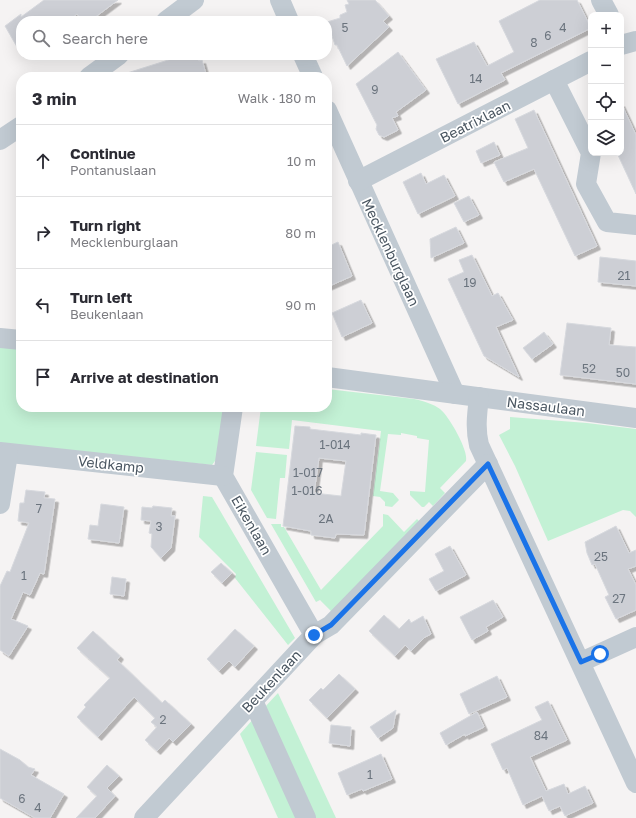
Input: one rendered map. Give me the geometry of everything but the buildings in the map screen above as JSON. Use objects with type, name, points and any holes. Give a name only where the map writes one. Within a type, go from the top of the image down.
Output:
[{"type":"street","points":[[173,16],[194,0]]},
{"type":"street","points":[[280,0],[286,16]]},
{"type":"street","points":[[601,0],[607,12]]},
{"type":"street","points":[[96,72],[112,60]]},
{"type":"street","points":[[305,60],[311,72]]},
{"type":"street","name":"Beatrixlaan","points":[[358,182],[588,63]]},
{"type":"street","points":[[554,80],[591,153],[586,184],[607,222],[636,225]]},
{"type":"street","name":"Mecklenburglaan","points":[[332,122],[455,394]]},
{"type":"street","points":[[0,140],[16,129]]},
{"type":"street","points":[[0,338],[16,340]]},
{"type":"street","points":[[332,378],[455,394]]},
{"type":"street","name":"Nassaulaan","points":[[455,394],[636,418]]},
{"type":"street","points":[[479,398],[476,436],[479,445],[636,783]]},
{"type":"street","points":[[223,476],[232,412]]},
{"type":"street","points":[[0,504],[4,453]]},
{"type":"street","name":"Veldkamp","points":[[4,453],[223,476]]},
{"type":"street","name":"Beukenlaan","points":[[144,818],[314,635],[331,625],[488,464]]},
{"type":"street","name":"Eikenlaan","points":[[223,476],[236,496],[314,635]]},
{"type":"street","points":[[581,662],[636,637]]},
{"type":"street","points":[[253,701],[306,818]]},
{"type":"green space","points":[[0,345],[16,347],[16,412],[223,412],[218,457],[212,465],[0,443]]},
{"type":"green space","points":[[332,390],[414,399],[431,404],[444,413],[453,426],[464,450],[466,461],[440,488],[445,493],[433,506],[429,502],[422,507],[410,495],[410,491],[425,492],[429,440],[401,433],[401,435],[388,434],[380,491],[393,493],[399,500],[392,507],[385,506],[385,502],[380,497],[373,496],[381,431],[292,420],[289,449],[256,446],[260,412],[332,412]]},
{"type":"green space","points":[[510,417],[587,423],[636,429],[636,517],[630,511],[623,510],[548,541],[515,466],[499,435],[510,429]]},
{"type":"green space","points":[[256,452],[287,455],[285,478],[280,478],[276,519],[267,518],[251,490]]},
{"type":"green space","points":[[203,496],[212,497],[295,638],[288,645],[235,578],[236,574],[199,537]]},
{"type":"green space","points":[[383,514],[388,515],[404,532],[417,519],[421,523],[334,614],[320,600],[316,602],[271,524],[281,524],[281,527],[284,527],[321,590],[383,526]]},
{"type":"green space","points":[[278,693],[336,818],[315,818],[264,708]]},
{"type":"green space","points":[[255,717],[301,818],[278,818],[240,734]]},
{"type":"route","points":[[314,635],[331,625],[488,464],[581,662],[600,654]]}]
